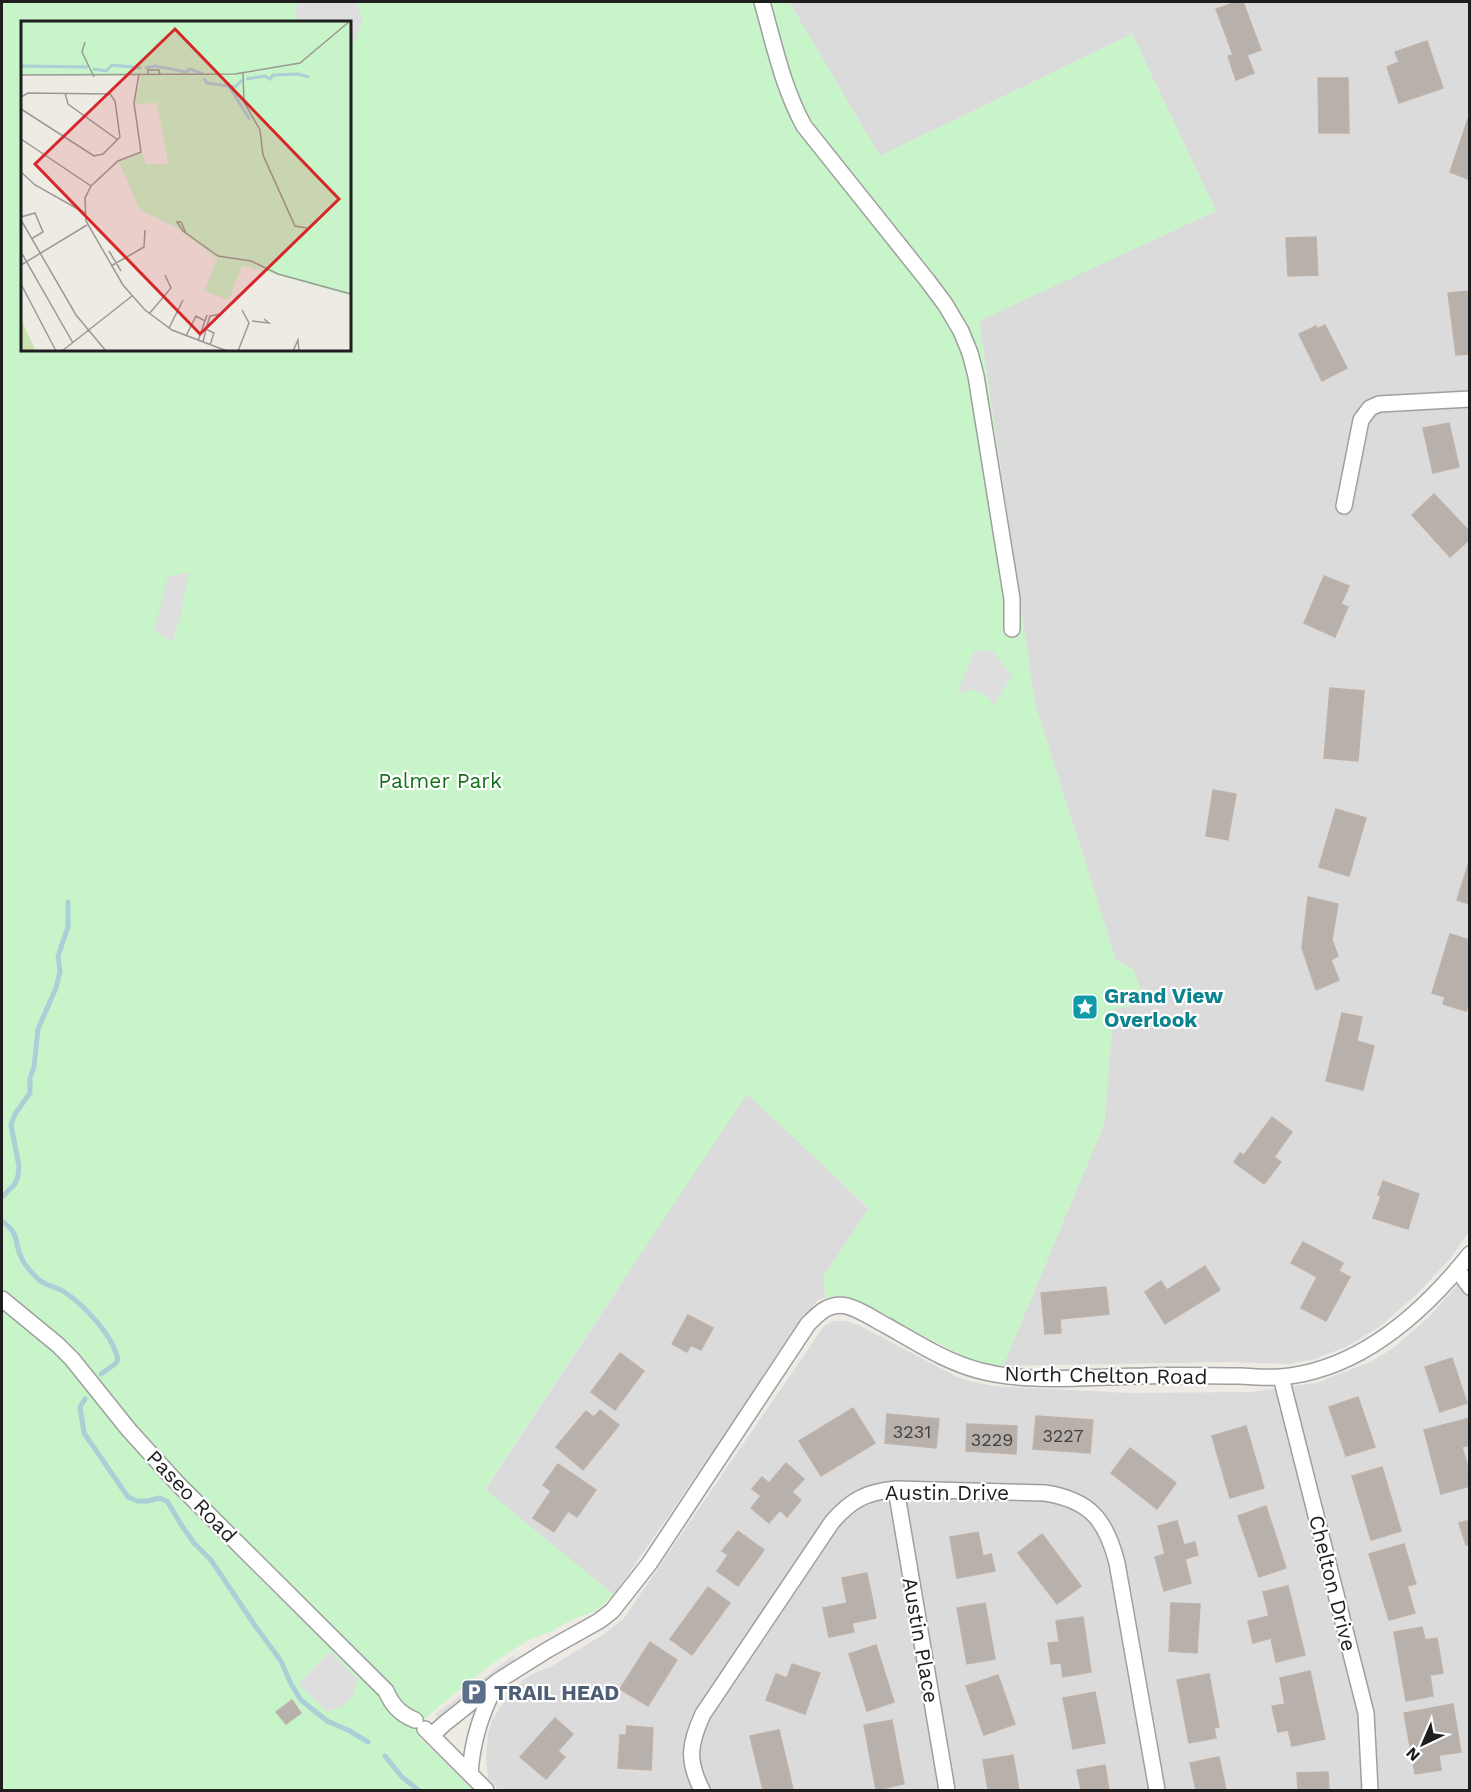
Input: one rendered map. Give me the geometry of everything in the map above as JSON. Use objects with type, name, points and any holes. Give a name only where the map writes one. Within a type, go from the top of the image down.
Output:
[{"type":"street","points":[[762,2],[784,80],[794,108],[804,126],[927,280],[961,330],[970,353],[978,388],[1012,599],[1012,629]]},
{"type":"street","points":[[1344,506],[1361,420],[1370,408],[1378,404],[1470,399]]},
{"type":"street","name":"North Chelton Road","points":[[432,1736],[498,1681],[612,1611],[649,1564],[808,1324],[832,1305],[860,1311],[938,1354],[970,1368],[1002,1376],[1054,1378],[1281,1377],[1321,1369],[1370,1347],[1426,1303],[1470,1254]]},
{"type":"street","points":[[1457,1269],[1470,1287]]},
{"type":"street","name":"Paseo Road","points":[[2,1299],[72,1359],[129,1430],[178,1484],[386,1691],[395,1707],[406,1716],[415,1719],[486,1791]]},
{"type":"street","name":"Chelton Drive","points":[[1281,1377],[1366,1713],[1370,1791]]},
{"type":"street","name":"Austin Drive","points":[[702,1791],[696,1780],[691,1745],[703,1714],[836,1517],[863,1495],[896,1489],[1045,1493],[1079,1502],[1094,1515],[1104,1528],[1113,1547],[1117,1563],[1157,1791]]},
{"type":"street","name":"Austin Place","points":[[896,1489],[947,1791]]},
{"type":"street","points":[[470,1774],[472,1746],[488,1700],[498,1681]]},
{"type":"shaded area","points":[[299,2],[356,2],[362,18],[355,42],[351,42],[351,21],[298,21],[294,13]]},
{"type":"shaded area","points":[[789,2],[1469,2],[1469,1232],[1450,1259],[1416,1295],[1379,1327],[1348,1346],[1315,1359],[1289,1364],[1230,1362],[1003,1366],[1104,1124],[1114,1008],[1133,969],[1116,960],[1035,704],[979,320],[1216,211],[1132,34],[880,156]]},
{"type":"shaded area","points":[[189,572],[180,618],[172,642],[154,631],[168,576]]},
{"type":"shaded area","points":[[992,650],[1012,675],[994,706],[987,696],[974,690],[957,693],[974,651]]},
{"type":"shaded area","points":[[747,1093],[869,1209],[824,1276],[825,1298],[818,1300],[813,1306],[614,1595],[485,1490]]},
{"type":"shaded area","points":[[1469,1272],[1469,1790],[499,1790],[488,1779],[486,1759],[488,1734],[492,1721],[501,1706],[523,1680],[552,1666],[604,1634],[624,1618],[824,1326],[834,1321],[846,1321],[859,1325],[955,1376],[994,1386],[1130,1393],[1251,1392],[1316,1383],[1370,1362],[1392,1349],[1428,1318]]},
{"type":"shaded area","points":[[330,1651],[358,1680],[352,1697],[343,1706],[327,1712],[298,1684]]},
{"type":"shaded area","name":"TRAIL HEAD","points":[[514,1655],[516,1669],[444,1724],[435,1714]]},
{"type":"green space","name":"Palmer Park","points":[[2,2],[789,2],[880,156],[1132,34],[1216,211],[979,321],[1035,704],[1116,960],[1133,969],[1141,989],[1129,1007],[1114,1009],[1104,1124],[1003,1366],[992,1366],[977,1363],[847,1298],[835,1296],[825,1298],[824,1276],[869,1208],[747,1094],[485,1489],[614,1595],[595,1611],[530,1639],[493,1663],[426,1717],[419,1737],[473,1790],[2,1790]]},
{"type":"building","points":[[1243,2],[1261,50],[1247,55],[1254,73],[1236,80],[1228,56],[1233,55],[1216,9]]},
{"type":"building","points":[[1427,41],[1443,88],[1399,103],[1387,67],[1399,62],[1395,52]]},
{"type":"building","points":[[1318,78],[1348,78],[1349,133],[1319,133]]},
{"type":"building","points":[[1468,119],[1470,120],[1470,180],[1450,172]]},
{"type":"building","points":[[1316,237],[1318,275],[1288,276],[1286,238]]},
{"type":"building","points":[[1470,291],[1470,354],[1456,355],[1448,293]]},
{"type":"building","points":[[1325,325],[1347,368],[1322,381],[1299,334],[1316,326],[1317,329]]},
{"type":"building","points":[[1449,423],[1459,467],[1433,473],[1423,428]]},
{"type":"building","points":[[1434,494],[1470,532],[1470,539],[1450,557],[1412,515]]},
{"type":"building","points":[[1324,576],[1349,586],[1341,604],[1348,607],[1335,637],[1304,623]]},
{"type":"building","points":[[1330,688],[1364,691],[1358,761],[1324,758]]},
{"type":"building","points":[[1213,790],[1236,794],[1228,840],[1206,836]]},
{"type":"building","points":[[1336,809],[1366,818],[1349,876],[1319,867]]},
{"type":"building","points":[[1470,859],[1470,904],[1457,900]]},
{"type":"building","points":[[1308,897],[1338,904],[1332,940],[1338,956],[1331,960],[1339,980],[1316,990],[1302,948]]},
{"type":"building","points":[[1450,934],[1470,940],[1470,1000],[1466,1011],[1443,1004],[1445,997],[1432,993]]},
{"type":"building","points":[[1342,1013],[1362,1017],[1357,1041],[1374,1046],[1363,1090],[1326,1081]]},
{"type":"building","points":[[1272,1117],[1292,1132],[1274,1157],[1281,1162],[1264,1184],[1234,1162],[1240,1153],[1244,1155]]},
{"type":"building","points":[[1383,1181],[1419,1194],[1408,1229],[1373,1218],[1381,1196],[1378,1195]]},
{"type":"building","points":[[1303,1242],[1343,1263],[1339,1271],[1350,1277],[1326,1321],[1301,1308],[1317,1277],[1291,1263]]},
{"type":"building","points":[[1205,1266],[1220,1290],[1165,1324],[1145,1292],[1161,1281],[1167,1290]]},
{"type":"building","points":[[1106,1287],[1109,1314],[1060,1319],[1061,1333],[1045,1334],[1041,1293]]},
{"type":"building","points":[[688,1315],[713,1328],[701,1350],[691,1345],[687,1352],[672,1344]]},
{"type":"building","points":[[620,1353],[644,1371],[615,1410],[591,1392]]},
{"type":"building","points":[[1452,1358],[1467,1403],[1440,1412],[1425,1367]]},
{"type":"building","points":[[1358,1397],[1375,1447],[1346,1456],[1329,1407]]},
{"type":"building","points":[[853,1408],[875,1443],[821,1476],[799,1441]]},
{"type":"building","points":[[600,1410],[619,1425],[583,1470],[556,1447],[586,1411],[594,1417]]},
{"type":"building","points":[[887,1414],[939,1419],[936,1448],[885,1443]]},
{"type":"building","points":[[1036,1416],[1093,1420],[1090,1453],[1033,1449]]},
{"type":"building","points":[[1470,1418],[1470,1445],[1462,1447],[1470,1474],[1470,1486],[1441,1494],[1424,1430]]},
{"type":"building","points":[[967,1424],[1017,1426],[1016,1454],[966,1451]]},
{"type":"building","points":[[1246,1426],[1264,1488],[1230,1498],[1212,1436]]},
{"type":"building","points":[[1130,1448],[1176,1483],[1157,1509],[1111,1473]]},
{"type":"building","points":[[786,1463],[804,1479],[792,1492],[801,1500],[787,1517],[780,1510],[769,1523],[751,1508],[761,1496],[752,1489],[762,1477],[769,1483]]},
{"type":"building","points":[[558,1464],[596,1490],[577,1517],[568,1511],[554,1532],[533,1518],[551,1491],[543,1485]]},
{"type":"building","points":[[1382,1467],[1401,1531],[1371,1540],[1352,1476]]},
{"type":"building","points":[[1266,1506],[1286,1568],[1259,1577],[1238,1516]]},
{"type":"building","points":[[1470,1520],[1470,1544],[1466,1545],[1459,1523]]},
{"type":"building","points":[[1177,1521],[1184,1545],[1195,1542],[1198,1555],[1185,1559],[1191,1583],[1164,1591],[1155,1557],[1165,1554],[1158,1526]]},
{"type":"building","points":[[738,1531],[764,1550],[738,1586],[717,1571],[728,1555],[722,1551]]},
{"type":"building","points":[[978,1532],[983,1556],[991,1554],[995,1571],[957,1578],[950,1537]]},
{"type":"building","points":[[1042,1534],[1081,1586],[1057,1604],[1018,1553]]},
{"type":"building","points":[[1404,1544],[1416,1584],[1407,1586],[1415,1613],[1389,1620],[1369,1554]]},
{"type":"building","points":[[867,1573],[876,1618],[852,1623],[854,1632],[829,1637],[823,1608],[847,1603],[842,1578]]},
{"type":"building","points":[[1288,1586],[1305,1655],[1276,1662],[1271,1638],[1253,1643],[1248,1621],[1269,1616],[1263,1592]]},
{"type":"building","points":[[708,1587],[730,1603],[692,1655],[670,1639]]},
{"type":"building","points":[[985,1603],[995,1659],[967,1664],[957,1608]]},
{"type":"building","points":[[1171,1603],[1200,1604],[1197,1653],[1169,1651]]},
{"type":"building","points":[[1083,1617],[1091,1672],[1063,1677],[1061,1663],[1051,1664],[1048,1643],[1059,1642],[1056,1621]]},
{"type":"building","points":[[1422,1627],[1425,1640],[1437,1638],[1443,1673],[1430,1675],[1433,1696],[1406,1701],[1394,1632]]},
{"type":"building","points":[[650,1642],[677,1660],[648,1706],[620,1689]]},
{"type":"building","points":[[876,1645],[894,1702],[867,1711],[849,1654]]},
{"type":"building","points":[[792,1664],[820,1673],[805,1714],[766,1700],[776,1674],[787,1678]]},
{"type":"building","points":[[1310,1671],[1325,1739],[1292,1746],[1288,1730],[1278,1732],[1272,1706],[1285,1704],[1280,1678]]},
{"type":"building","points":[[1209,1674],[1219,1727],[1214,1728],[1216,1738],[1189,1743],[1177,1680]]},
{"type":"building","points":[[998,1675],[1015,1724],[984,1735],[966,1686]]},
{"type":"building","points":[[1095,1692],[1105,1743],[1073,1749],[1063,1698]]},
{"type":"building","points":[[292,1700],[301,1713],[286,1724],[276,1712]]},
{"type":"building","points":[[1453,1704],[1461,1752],[1439,1755],[1441,1770],[1415,1774],[1404,1713]]},
{"type":"building","points":[[555,1718],[573,1734],[558,1751],[565,1757],[546,1779],[520,1757]]},
{"type":"building","points":[[892,1720],[904,1784],[876,1790],[864,1725]]},
{"type":"building","points":[[627,1726],[653,1728],[651,1770],[618,1768],[620,1735],[626,1735]]},
{"type":"building","points":[[779,1730],[793,1789],[763,1790],[750,1736]]},
{"type":"building","points":[[1013,1755],[1019,1790],[988,1790],[983,1760]]},
{"type":"building","points":[[1219,1757],[1226,1790],[1196,1790],[1190,1763]]},
{"type":"building","points":[[1105,1765],[1109,1790],[1081,1790],[1077,1770]]},
{"type":"building","points":[[1328,1772],[1329,1790],[1298,1790],[1297,1773]]},
{"type":"waterway","points":[[2,1197],[15,1184],[18,1176],[19,1166],[11,1125],[15,1114],[30,1093],[30,1078],[34,1067],[38,1029],[56,988],[60,971],[58,956],[68,927],[68,902]]},
{"type":"waterway","points":[[2,1221],[13,1231],[24,1263],[32,1273],[47,1285],[60,1289],[71,1297],[104,1331],[118,1360],[101,1374]]},
{"type":"waterway","points":[[85,1399],[80,1407],[84,1433],[128,1497],[137,1501],[159,1498],[167,1501],[194,1543],[211,1560],[281,1661],[301,1700],[327,1721],[368,1742]]},
{"type":"waterway","points":[[385,1756],[402,1777],[418,1790]]},
{"type":"place","name":"Grand View Overlook","points":[[1085,1007]]},
{"type":"place","name":"TRAIL HEAD","points":[[474,1692]]}]
